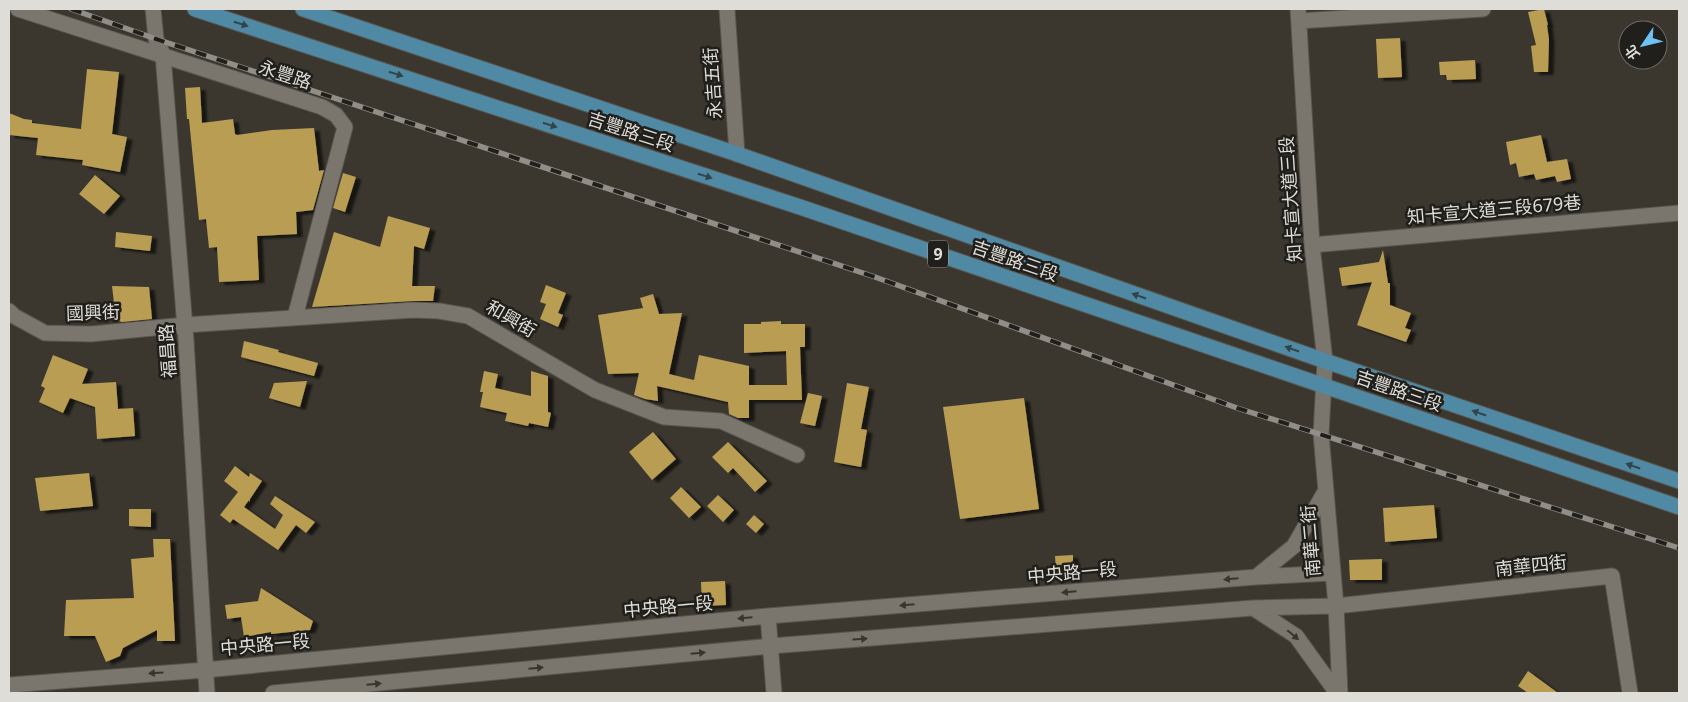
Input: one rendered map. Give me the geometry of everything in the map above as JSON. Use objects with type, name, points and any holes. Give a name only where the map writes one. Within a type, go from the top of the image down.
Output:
[{"type":"main road","name":"吉豐路三段","points":[[195,9],[809,210],[1679,507]]},
{"type":"main road","name":"吉豐路三段","points":[[303,9],[737,154],[1324,361],[1679,481]]},
{"type":"street","name":"永豐路","points":[[18,9],[322,107],[336,115],[345,127],[295,317]]},
{"type":"street","name":"福昌路","points":[[153,9],[156,39],[163,55],[185,324],[207,693]]},
{"type":"street","name":"永吉五街","points":[[727,9],[737,154]]},
{"type":"street","points":[[1298,15],[1482,9]]},
{"type":"street","name":"知卡宣大道三段","points":[[1298,15],[1312,245],[1324,361],[1324,386]]},
{"type":"street","name":"知卡宣大道三段679巷","points":[[1312,245],[1679,213]]},
{"type":"street","name":"和興街","points":[[185,324],[414,310],[439,311],[468,316],[595,390],[664,417],[721,421],[797,454]]},
{"type":"street","name":"國興街","points":[[9,312],[45,333],[91,334],[185,324]]},
{"type":"street","name":"南華二街","points":[[1324,386],[1321,434],[1336,606],[1339,693]]},
{"type":"street","points":[[1256,577],[1294,546],[1326,490]]},
{"type":"street","name":"中央路一段","points":[[9,685],[205,670],[768,616],[1256,577],[1332,573]]},
{"type":"street","name":"南華四街","points":[[1336,606],[1612,576],[1630,693]]},
{"type":"street","points":[[274,693],[771,646],[1253,608],[1336,606]]},
{"type":"street","points":[[1253,608],[1296,636],[1339,693]]},
{"type":"street","points":[[768,616],[774,693]]},
{"type":"building","points":[[1544,9],[1549,40],[1548,72],[1534,72],[1531,46],[1536,45],[1528,12]]},
{"type":"building","points":[[1400,38],[1402,77],[1378,78],[1376,39]]},
{"type":"building","points":[[1475,60],[1476,79],[1447,80],[1446,75],[1440,75],[1439,62]]},
{"type":"building","points":[[87,69],[119,72],[112,134],[127,137],[120,172],[82,165],[83,160],[36,155],[38,138],[9,135],[9,113],[32,120],[32,123],[81,129]]},
{"type":"building","points":[[200,87],[202,123],[233,119],[235,134],[237,135],[272,130],[314,128],[319,171],[324,170],[313,210],[296,212],[297,234],[257,236],[259,280],[219,282],[217,247],[209,248],[206,219],[199,220],[185,88]]},
{"type":"building","points":[[1541,135],[1547,162],[1567,159],[1571,179],[1557,182],[1555,176],[1536,180],[1534,174],[1519,177],[1516,163],[1510,165],[1506,142]]},
{"type":"building","points":[[343,173],[356,177],[345,212],[333,208]]},
{"type":"building","points":[[95,175],[120,196],[104,214],[79,194]]},
{"type":"building","points":[[388,216],[430,228],[424,249],[414,246],[412,286],[435,286],[433,301],[312,307],[334,232],[380,247]]},
{"type":"building","points":[[116,232],[152,236],[150,251],[115,247]]},
{"type":"building","points":[[1383,250],[1388,283],[1390,283],[1390,305],[1411,313],[1405,328],[1411,330],[1406,342],[1357,325],[1372,282],[1342,286],[1339,268],[1379,262]]},
{"type":"building","points":[[546,285],[566,293],[558,313],[563,315],[558,327],[540,319],[546,304],[540,302]]},
{"type":"building","points":[[112,286],[149,287],[152,319],[122,322],[116,320]]},
{"type":"building","points":[[653,294],[659,314],[682,313],[669,374],[694,380],[699,355],[749,366],[749,385],[787,385],[786,351],[744,353],[744,324],[781,321],[781,324],[805,324],[805,347],[800,347],[802,400],[749,400],[749,418],[738,418],[729,414],[728,402],[657,386],[658,401],[634,395],[639,373],[608,374],[598,315],[643,308],[640,298]]},
{"type":"building","points":[[244,341],[318,363],[314,376],[241,357]]},
{"type":"building","points":[[53,355],[88,369],[82,384],[116,382],[118,409],[133,408],[135,436],[97,439],[95,407],[70,398],[63,413],[39,402],[45,388],[41,386]]},
{"type":"building","points":[[484,371],[498,374],[495,388],[531,396],[531,371],[548,376],[548,412],[551,413],[548,427],[529,423],[528,426],[505,421],[507,413],[480,407],[483,392],[480,392]]},
{"type":"building","points":[[307,381],[300,407],[269,398],[274,383]]},
{"type":"building","points":[[847,383],[869,387],[861,429],[867,430],[861,467],[834,462]]},
{"type":"building","points":[[808,393],[822,396],[815,426],[800,423]]},
{"type":"building","points":[[1024,398],[1039,509],[960,519],[943,407]]},
{"type":"building","points":[[653,432],[676,459],[652,480],[629,452]]},
{"type":"building","points":[[728,442],[767,481],[755,492],[733,468],[728,473],[712,457]]},
{"type":"building","points":[[235,466],[249,477],[250,473],[262,481],[250,502],[249,500],[244,507],[275,529],[283,515],[270,504],[275,496],[315,522],[306,533],[296,525],[278,550],[233,519],[230,523],[220,515],[238,492],[224,481]]},
{"type":"building","points":[[89,473],[93,506],[40,511],[35,478]]},
{"type":"building","points":[[681,487],[701,507],[689,518],[670,498]]},
{"type":"building","points":[[718,495],[734,510],[723,522],[707,506]]},
{"type":"building","points":[[1434,505],[1437,538],[1385,542],[1383,508]]},
{"type":"building","points":[[129,509],[151,509],[151,527],[129,526]]},
{"type":"building","points":[[754,515],[764,524],[756,533],[746,524]]},
{"type":"building","points":[[153,539],[170,539],[175,641],[157,641],[157,630],[123,648],[120,656],[106,662],[95,636],[64,636],[66,600],[134,598],[131,559],[154,557]]},
{"type":"building","points":[[1073,555],[1073,569],[1056,570],[1055,556]]},
{"type":"building","points":[[1382,559],[1382,580],[1350,580],[1349,560]]},
{"type":"building","points":[[725,581],[726,605],[702,606],[701,582]]},
{"type":"building","points":[[261,588],[313,621],[310,630],[271,634],[271,632],[244,637],[241,617],[227,619],[225,605],[258,601]]},
{"type":"building","points":[[1528,671],[1558,693],[1528,693],[1518,686]]},
{"type":"railway","points":[[71,9],[156,39],[875,277],[1237,408],[1679,548]]}]
